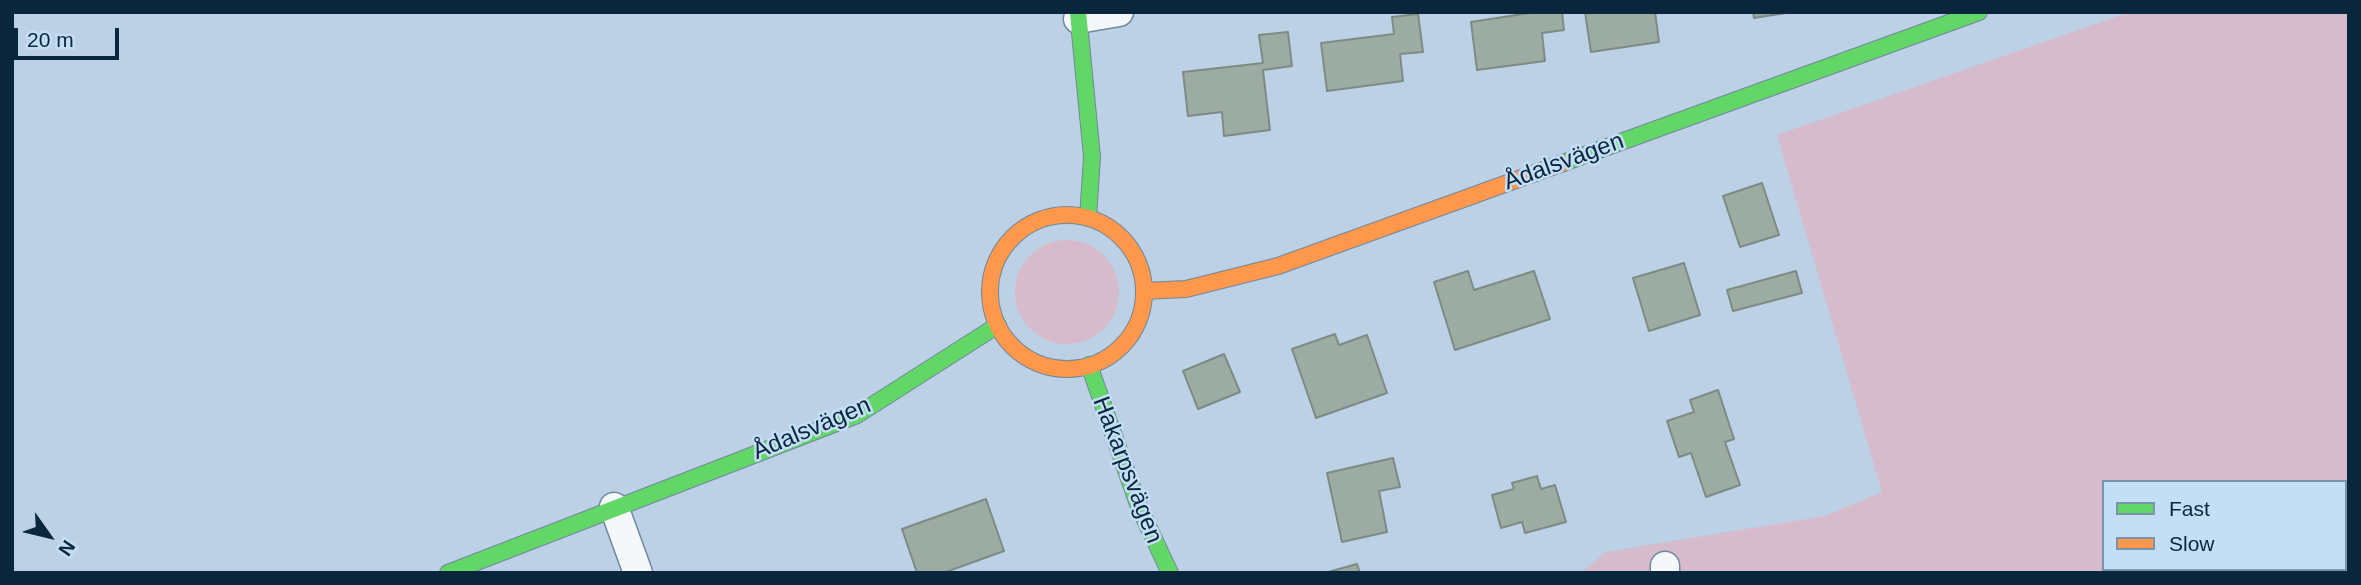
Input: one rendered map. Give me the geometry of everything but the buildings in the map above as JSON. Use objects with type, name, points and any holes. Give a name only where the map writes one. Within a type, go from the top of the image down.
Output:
[{"type":"main road","name":"Ådalsvägen","points":[[1144,291],[1186,289],[1278,266],[1979,12]]},
{"type":"main road","points":[[1078,16],[1092,157],[1088,218]]},
{"type":"main road","points":[[1066,215],[1088,218],[1111,228],[1128,245],[1140,267],[1144,291],[1140,316],[1129,338],[1111,355],[1088,365],[1067,369],[1036,362],[1018,351],[998,325],[992,304],[991,282],[997,261],[1008,242],[1025,228],[1044,218],[1066,215]]},
{"type":"main road","name":"Ådalsvägen","points":[[448,573],[857,415],[998,325]]},
{"type":"main road","name":"Hakarpsvägen","points":[[1088,365],[1139,507],[1170,573]]},
{"type":"street","points":[[1078,16],[1119,12]]},
{"type":"street","points":[[614,507],[638,573]]},
{"type":"shaded area","points":[[2130,12],[2349,12],[2349,573],[1581,573],[1606,552],[1825,516],[1882,492],[1777,135]]},
{"type":"shaded area","points":[[1067,240],[1087,244],[1104,255],[1115,272],[1119,292],[1115,312],[1104,329],[1087,340],[1067,344],[1047,340],[1030,329],[1019,312],[1015,292],[1019,272],[1030,255],[1047,244]]},
{"type":"traffic: fast","points":[[1078,12],[1092,157],[1088,218]]},
{"type":"traffic: fast","points":[[1563,163],[1979,12]]},
{"type":"traffic: fast","points":[[448,573],[857,415],[998,325]]},
{"type":"traffic: fast","points":[[1089,365],[1139,507],[1170,573]]},
{"type":"traffic: slow","points":[[1144,291],[1186,289],[1278,266],[1563,163]]},
{"type":"traffic: slow","points":[[1067,215],[1096,221],[1121,238],[1138,263],[1144,292],[1138,321],[1121,346],[1096,363],[1067,369],[1038,363],[1013,346],[996,321],[990,292],[996,263],[1013,238],[1038,221],[1067,215]]}]
